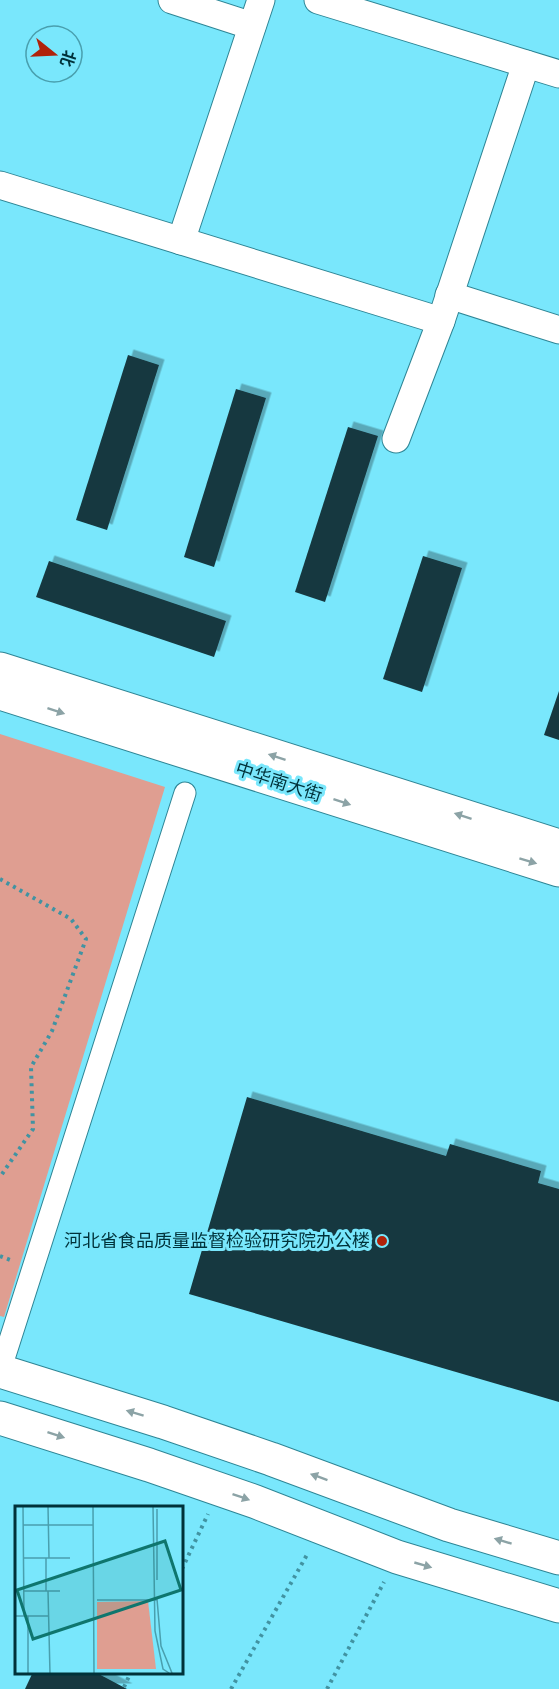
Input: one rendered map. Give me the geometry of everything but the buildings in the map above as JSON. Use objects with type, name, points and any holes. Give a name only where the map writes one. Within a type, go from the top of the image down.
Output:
[{"type":"main road","name":"中华南大街","points":[[0,669],[559,846]]},
{"type":"main road","name":"中华南大街","points":[[0,693],[559,870]]},
{"type":"main road","points":[[0,1371],[272,1459],[449,1525],[559,1558]]},
{"type":"main road","points":[[0,1418],[256,1502],[397,1557],[559,1606]]},
{"type":"street","points":[[172,0],[252,26]]},
{"type":"street","points":[[181,241],[261,0]]},
{"type":"street","points":[[318,0],[559,74]]},
{"type":"street","points":[[396,439],[441,321],[526,64]]},
{"type":"street","points":[[0,185],[441,321]]},
{"type":"street","points":[[449,295],[559,330]]},
{"type":"street","points":[[0,1371],[185,793]]},
{"type":"path","points":[[0,879],[71,919],[86,939],[52,1031],[32,1067],[33,1129],[0,1178]]},
{"type":"path","points":[[183,1567],[220,1490]]},
{"type":"path","points":[[231,1689],[322,1529]]},
{"type":"path","points":[[327,1689],[397,1557]]},
{"type":"path","points":[[124,1687],[130,1674]]},
{"type":"shaded area","points":[[0,734],[165,787],[4,1317],[0,1316]]},
{"type":"place","name":"河北省食品质量监督检验研究院办公楼","points":[[382,1241]]}]
